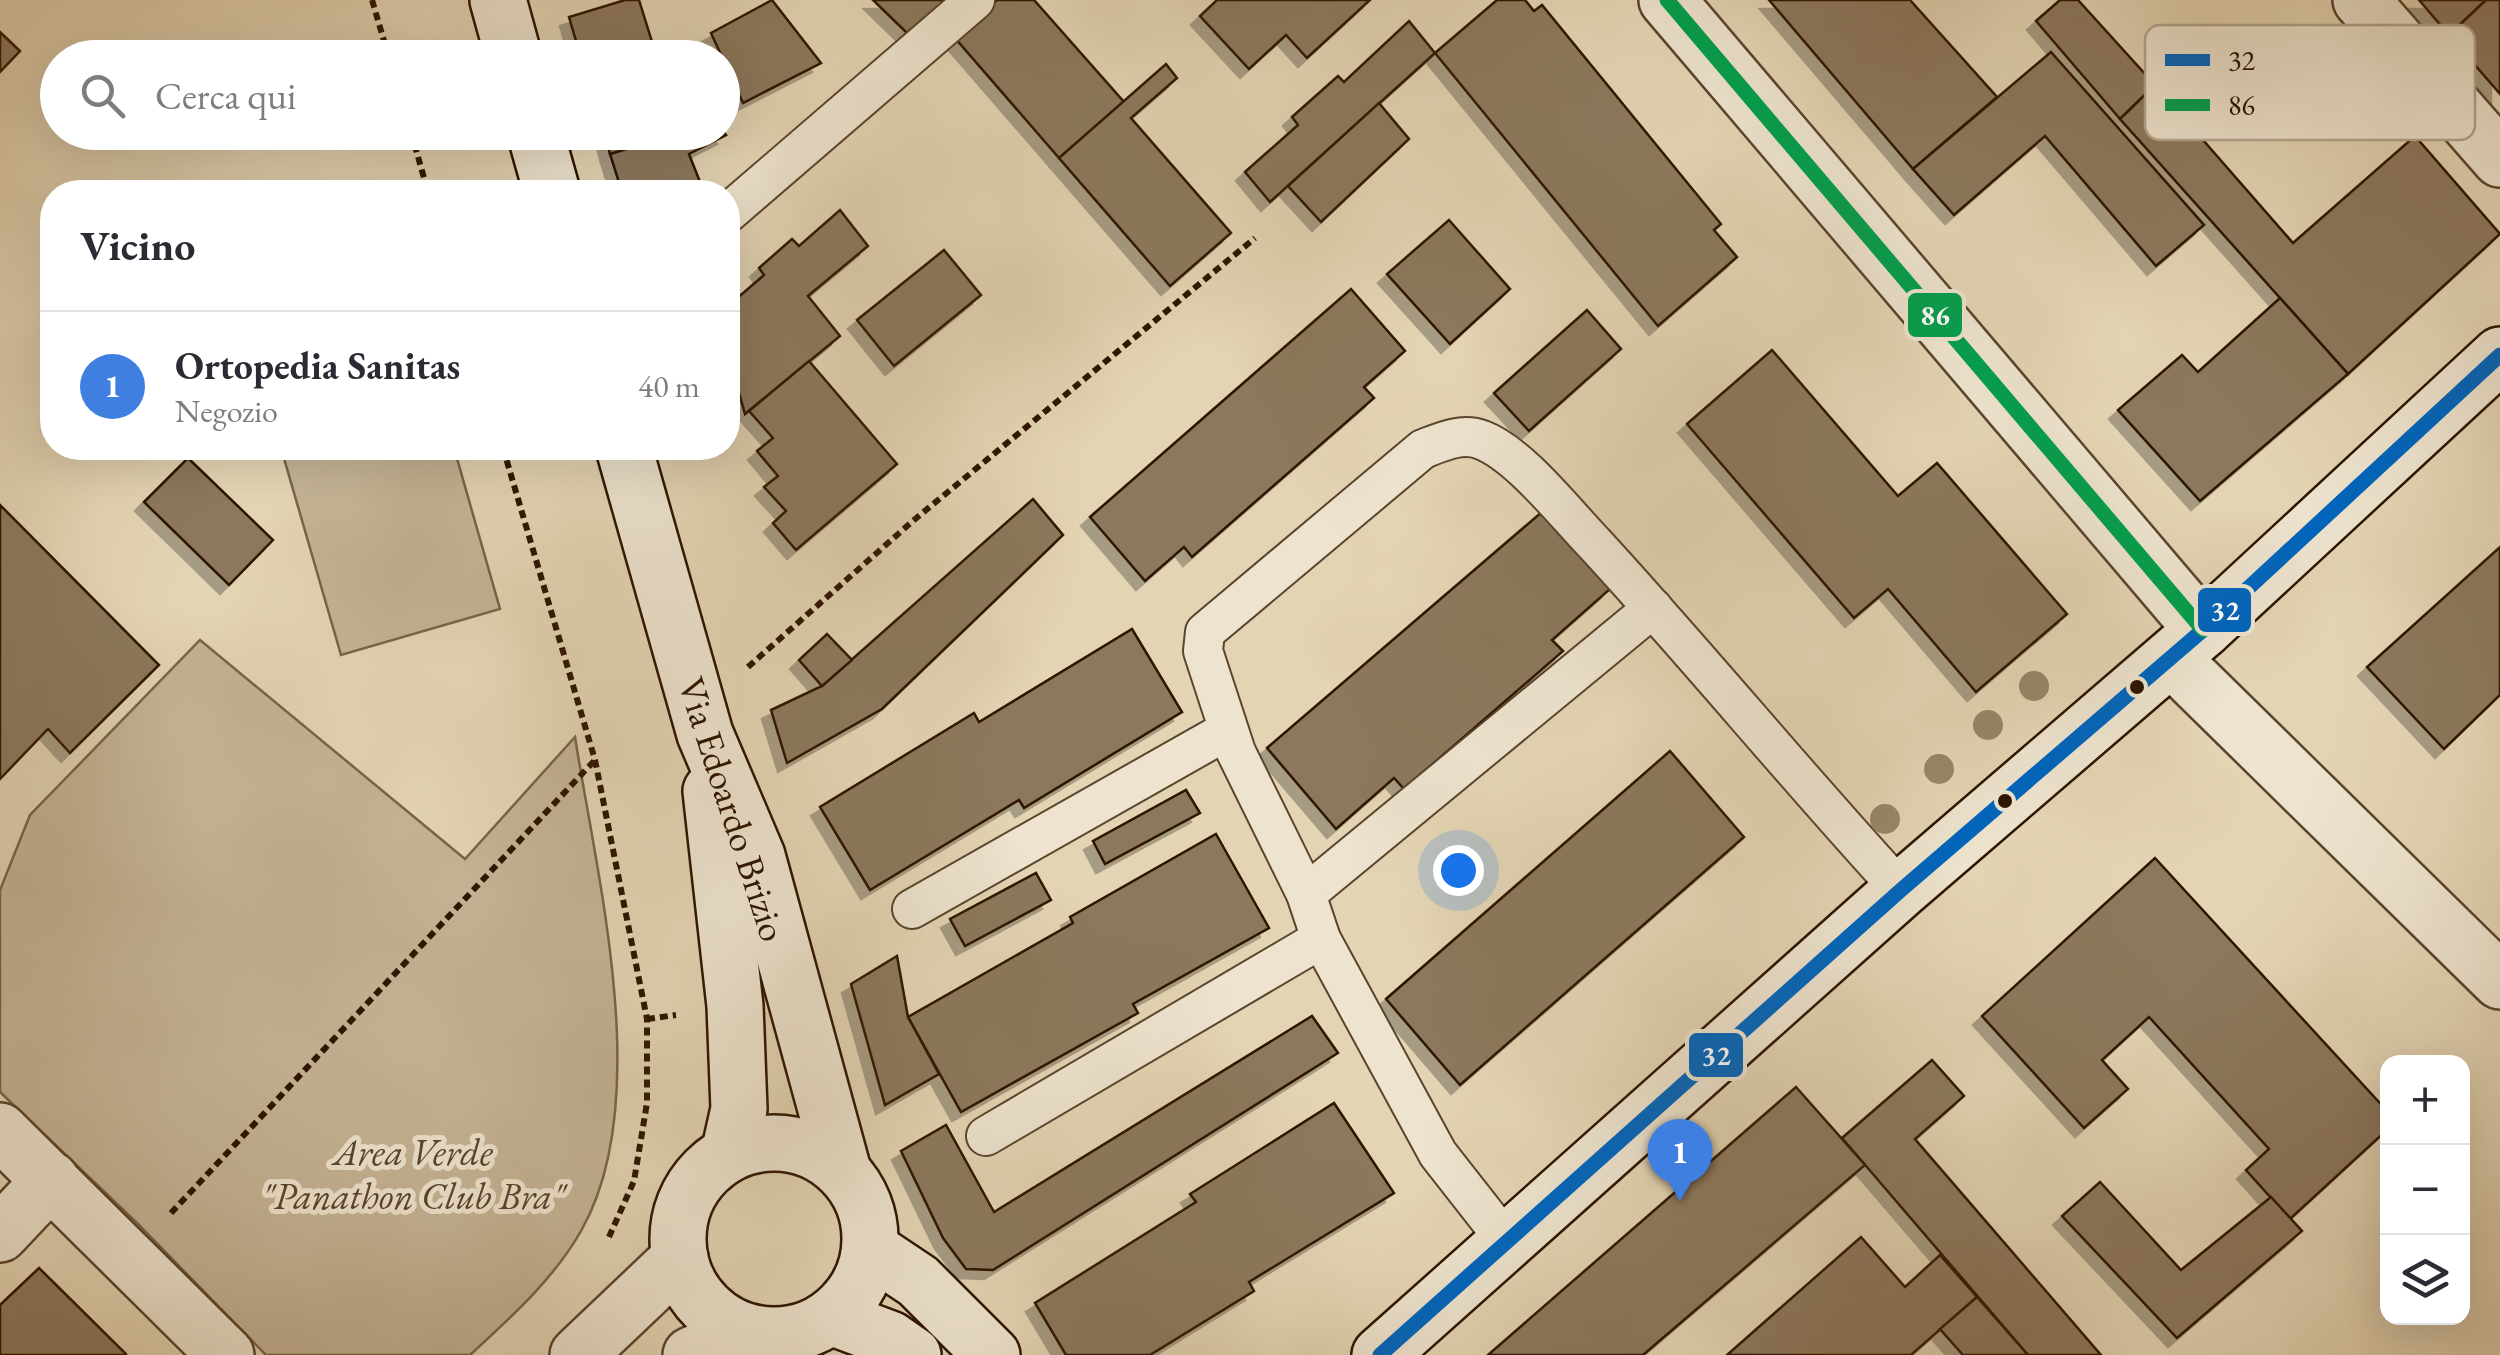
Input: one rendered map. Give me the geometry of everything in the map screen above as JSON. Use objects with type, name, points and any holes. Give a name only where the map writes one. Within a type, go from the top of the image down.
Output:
[{"type":"main road","points":[[498,0],[509,40]]},
{"type":"main road","points":[[1667,0],[2187,644],[2500,980]]},
{"type":"main road","points":[[2361,0],[2383,25]]},
{"type":"main road","points":[[2475,130],[2500,159]]},
{"type":"main road","points":[[541,150],[549,180]]},
{"type":"main road","points":[[1380,1355],[1901,890],[2187,644],[2500,356]]},
{"type":"main road","name":"Via Edoardo Brizio","points":[[627,460],[701,722],[757,856],[843,1171]]},
{"type":"main road","points":[[701,722],[736,1006],[739,1110],[729,1154]]},
{"type":"main road","points":[[0,1131],[226,1355]]},
{"type":"main road","points":[[758,1144],[788,1144],[818,1153],[843,1171],[860,1194],[869,1221],[870,1249],[864,1275],[850,1299],[831,1317],[804,1331],[774,1335],[744,1331],[721,1320],[702,1303],[688,1282],[680,1258],[679,1227],[688,1198],[704,1172],[729,1154],[758,1144]]},
{"type":"main road","points":[[0,1234],[51,1180]]},
{"type":"main road","points":[[870,1249],[918,1281],[992,1355]]},
{"type":"main road","points":[[578,1355],[680,1258]]},
{"type":"main road","points":[[831,1317],[890,1339],[913,1355]]},
{"type":"main road","points":[[691,1355],[744,1331]]},
{"type":"lane","points":[[740,203],[975,0]]},
{"type":"lane","points":[[1508,1242],[1438,1154],[1322,938],[1306,894],[1228,730],[1203,651],[1205,632],[1424,449],[1450,438],[1480,439],[1527,471],[1654,608],[1901,890]]},
{"type":"lane","points":[[1306,894],[1654,608]]},
{"type":"lane","points":[[912,909],[1228,730]]},
{"type":"lane","points":[[986,1136],[1322,938]]},
{"type":"path","points":[[372,0],[383,40]]},
{"type":"path","points":[[415,150],[424,180]]},
{"type":"path","points":[[701,722],[914,520],[1255,238]]},
{"type":"path","points":[[507,460],[595,760],[647,1019],[647,1103],[634,1181],[604,1248]]},
{"type":"path","points":[[129,1258],[595,760]]},
{"type":"green space","points":[[284,460],[457,460],[500,609],[341,655]]},
{"type":"green space","name":"Area Verde \"Panathon Club Bra\"","points":[[200,640],[465,859],[575,737],[614,989],[614,1119],[603,1179],[581,1231],[544,1282],[470,1355],[266,1355],[138,1224],[0,1092],[0,890],[30,815]]},
{"type":"building","points":[[625,0],[639,0],[651,40],[576,40],[569,17]]},
{"type":"building","points":[[772,0],[821,63],[743,103],[740,40],[714,40],[711,33]]},
{"type":"building","points":[[873,0],[950,0],[909,35]]},
{"type":"building","points":[[997,0],[1034,0],[1124,102],[1059,158],[955,38]]},
{"type":"building","points":[[1217,0],[1370,0],[1307,58],[1286,35],[1249,69],[1200,16]]},
{"type":"building","points":[[1497,0],[1525,0],[1534,11],[1542,5],[1721,224],[1714,230],[1737,257],[1658,326],[1435,53]]},
{"type":"building","points":[[1769,0],[1910,0],[1997,97],[1913,169]]},
{"type":"building","points":[[2060,0],[2078,0],[2145,74],[2145,95],[2120,119],[2036,21]]},
{"type":"building","points":[[2419,0],[2486,0],[2460,25],[2440,25]]},
{"type":"building","points":[[2486,0],[2500,0],[2500,94],[2475,65],[2475,25],[2460,25]]},
{"type":"building","points":[[1409,21],[1435,53],[1270,202],[1245,172],[1298,125],[1292,117],[1338,76],[1344,82]]},
{"type":"building","points":[[0,32],[20,51],[0,72]]},
{"type":"building","points":[[2051,52],[2204,225],[2156,266],[2045,136],[1954,215],[1913,169]]},
{"type":"building","points":[[1166,64],[1177,78],[1131,118],[1231,233],[1170,286],[1059,158]]},
{"type":"building","points":[[2145,95],[2145,140],[2203,140],[2293,243],[2410,140],[2418,140],[2500,234],[2348,374],[2120,119]]},
{"type":"building","points":[[1379,103],[1409,139],[1321,222],[1288,186]]},
{"type":"building","points":[[623,150],[697,150],[689,154],[699,180],[618,180],[610,154]]},
{"type":"building","points":[[840,210],[868,246],[808,296],[840,336],[745,414],[740,396],[740,296],[764,275],[759,268],[792,239],[799,246]]},
{"type":"building","points":[[1449,220],[1510,289],[1450,344],[1387,274]]},
{"type":"building","points":[[944,250],[981,295],[894,366],[857,320]]},
{"type":"building","points":[[1351,289],[1405,351],[1364,387],[1374,398],[1192,557],[1184,547],[1145,581],[1090,517]]},
{"type":"building","points":[[2280,298],[2348,374],[2200,501],[2118,410],[2182,355],[2198,372]]},
{"type":"building","points":[[1587,310],[1621,349],[1529,431],[1494,393]]},
{"type":"building","points":[[1772,350],[1898,496],[1937,463],[2067,614],[1976,692],[1888,589],[1854,618],[1687,424]]},
{"type":"building","points":[[809,361],[897,464],[796,550],[773,523],[786,511],[764,487],[778,476],[757,451],[773,438],[749,411]]},
{"type":"building","points":[[190,460],[273,540],[229,585],[144,502]]},
{"type":"building","points":[[1033,499],[1063,535],[882,709],[787,763],[771,710],[822,686]]},
{"type":"building","points":[[0,505],[159,665],[70,753],[48,729],[0,779]]},
{"type":"building","points":[[1543,511],[1610,589],[1552,640],[1563,651],[1404,789],[1394,778],[1336,829],[1267,748]]},
{"type":"building","points":[[2500,547],[2500,695],[2444,749],[2367,667]]},
{"type":"building","points":[[1132,629],[1182,712],[1024,808],[1019,800],[870,890],[820,807],[974,713],[979,722]]},
{"type":"building","points":[[827,634],[852,660],[822,686],[799,660]]},
{"type":"building","points":[[1670,751],[1744,837],[1460,1085],[1386,999]]},
{"type":"building","points":[[1186,790],[1200,813],[1105,864],[1093,841]]},
{"type":"building","points":[[1216,834],[1269,928],[1133,1004],[1138,1013],[961,1112],[908,1017],[1073,923],[1070,917]]},
{"type":"building","points":[[2155,858],[2380,1103],[2380,1136],[2290,1219],[2246,1170],[2269,1149],[2149,1017],[2102,1060],[2128,1089],[2084,1128],[1982,1016]]},
{"type":"building","points":[[1036,873],[1051,900],[965,946],[950,919]]},
{"type":"building","points":[[897,956],[908,1017],[939,1074],[885,1105],[851,984]]},
{"type":"building","points":[[1312,1016],[1338,1053],[993,1270],[966,1269],[943,1238],[901,1151],[946,1125],[994,1212]]},
{"type":"building","points":[[1932,1060],[1964,1096],[1915,1139],[2101,1355],[2028,1355],[1842,1138]]},
{"type":"building","points":[[1796,1087],[1865,1165],[1643,1355],[1488,1355]]},
{"type":"building","points":[[1334,1103],[1394,1193],[1249,1282],[1254,1291],[1150,1355],[1066,1355],[1035,1303],[1196,1202],[1190,1194]]},
{"type":"building","points":[[2100,1182],[2181,1270],[2271,1197],[2302,1231],[2177,1338],[2062,1216]]},
{"type":"building","points":[[1861,1237],[1905,1287],[1940,1255],[1977,1297],[1911,1355],[1727,1355]]},
{"type":"building","points":[[39,1268],[125,1355],[0,1355],[0,1305]]},
{"type":"building","points":[[1977,1297],[2028,1355],[1963,1355],[1940,1329]]},
{"type":"transit line","name":"86","points":[[1667,0],[2203,630]]},
{"type":"transit line","name":"32","points":[[1380,1355],[1901,890],[2203,630],[2500,355]]},
{"type":"place","name":"Ortopedia Sanitas","points":[[1680,1201]]}]
